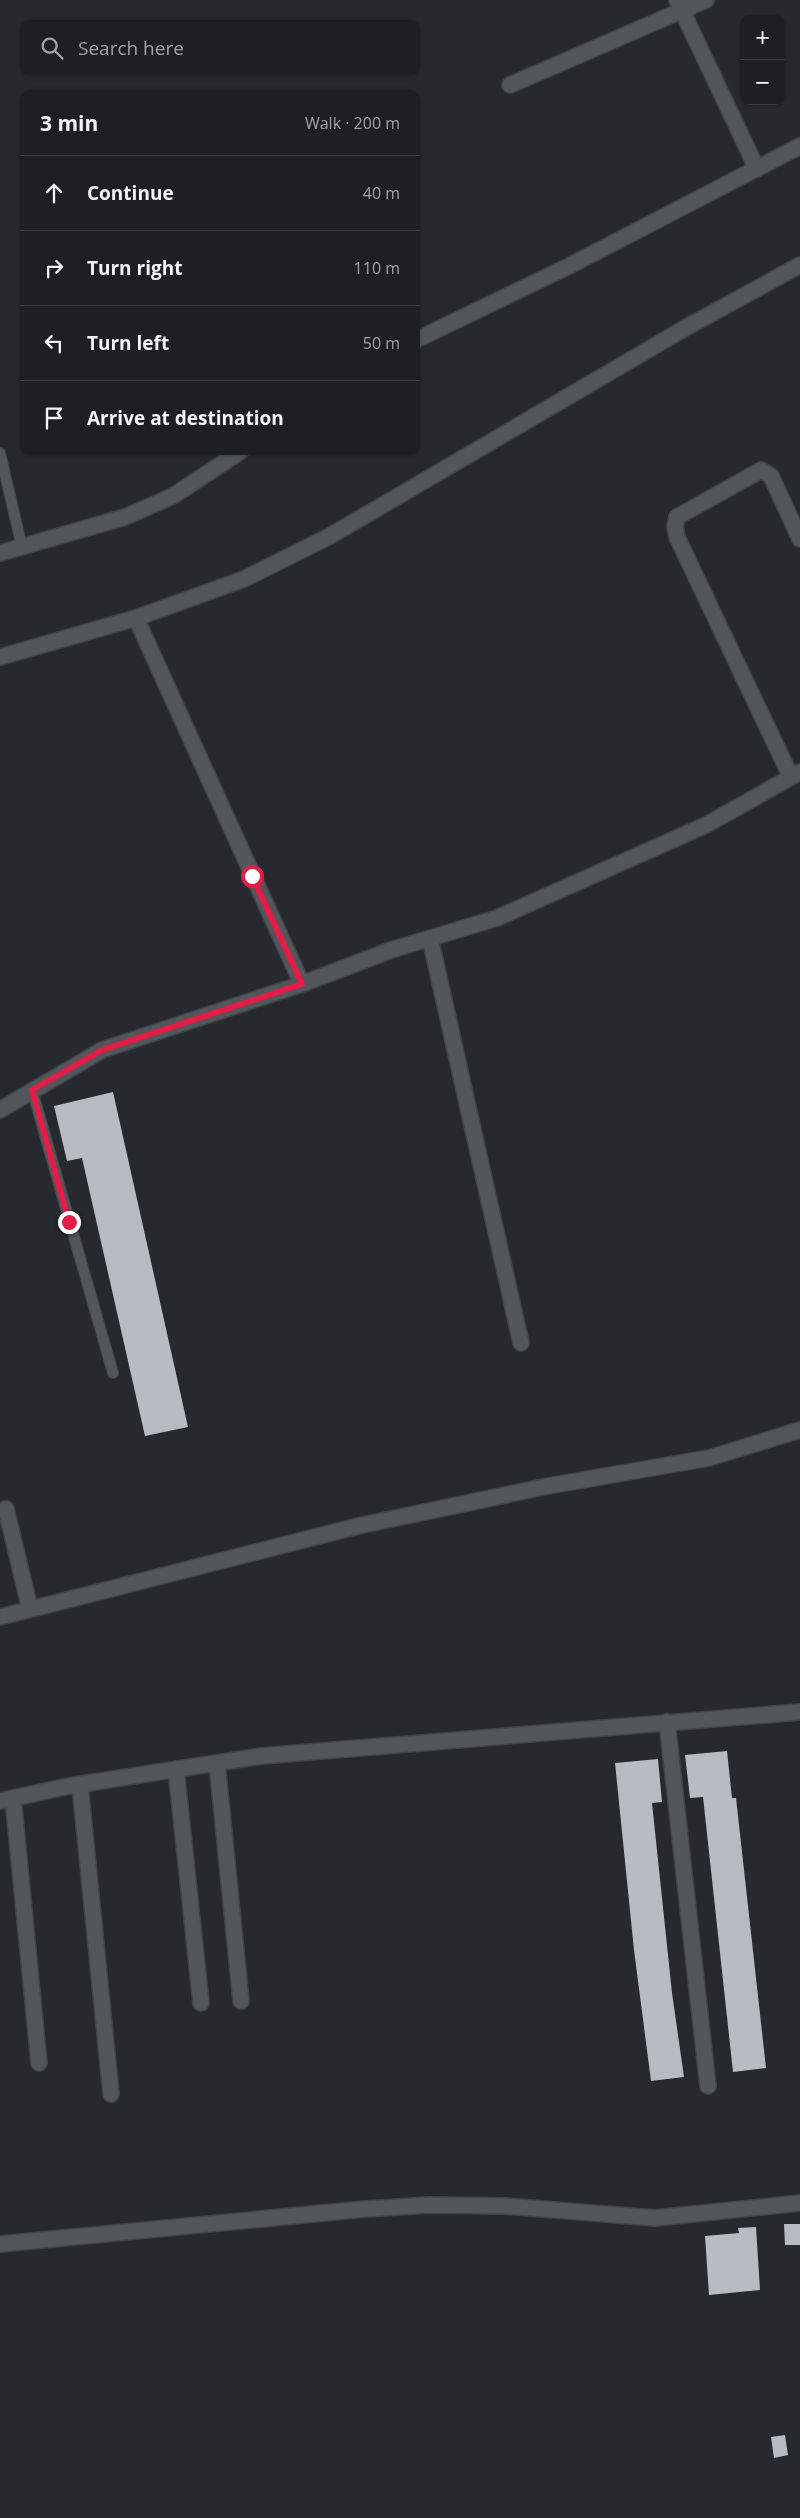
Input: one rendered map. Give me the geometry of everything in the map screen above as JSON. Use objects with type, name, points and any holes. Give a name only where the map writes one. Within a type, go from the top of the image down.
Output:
[{"type":"street","points":[[510,85],[679,5],[706,0]]},
{"type":"street","points":[[679,5],[757,169]]},
{"type":"street","points":[[420,338],[569,266],[800,146]]},
{"type":"street","points":[[0,657],[136,618],[244,579],[330,536],[687,327],[800,265]]},
{"type":"street","points":[[0,553],[125,517],[173,496],[235,455]]},
{"type":"street","points":[[0,1110],[102,1050],[302,984],[391,950],[506,914],[706,825],[796,775],[677,537],[674,526],[677,517],[761,470],[771,476],[800,539]]},
{"type":"street","points":[[136,618],[302,984]]},
{"type":"street","points":[[430,938],[522,1343]]},
{"type":"street","points":[[0,1616],[358,1526],[548,1486],[709,1458],[800,1430]]},
{"type":"street","points":[[6,1509],[30,1609]]},
{"type":"street","points":[[39,2063],[6,1800],[80,1784],[261,1756],[800,1712]]},
{"type":"street","points":[[667,1722],[708,2086]]},
{"type":"street","points":[[217,1763],[241,2001]]},
{"type":"street","points":[[176,1769],[201,2003]]},
{"type":"street","points":[[80,1784],[111,2094]]},
{"type":"street","points":[[0,2244],[365,2209],[430,2205],[506,2206],[655,2218],[800,2203]]},
{"type":"lane","points":[[0,453],[22,546]]},
{"type":"lane","points":[[32,1090],[113,1373]]},
{"type":"building","points":[[113,1092],[188,1427],[145,1436],[82,1158],[67,1161],[54,1106]]},
{"type":"building","points":[[727,1751],[732,1798],[736,1798],[766,2068],[733,2072],[703,1797],[690,1798],[685,1755]]},
{"type":"building","points":[[658,1759],[662,1802],[652,1803],[672,1993],[684,2077],[651,2081],[634,1950],[615,1763]]},
{"type":"building","points":[[784,2224],[800,2224],[800,2245],[785,2245]]},
{"type":"building","points":[[756,2227],[760,2290],[709,2295],[705,2236],[739,2233],[738,2228]]},
{"type":"building","points":[[785,2435],[788,2455],[774,2458],[771,2437]]},
{"type":"route","points":[[69,1222],[32,1090],[102,1050],[302,984],[252,876]]}]
